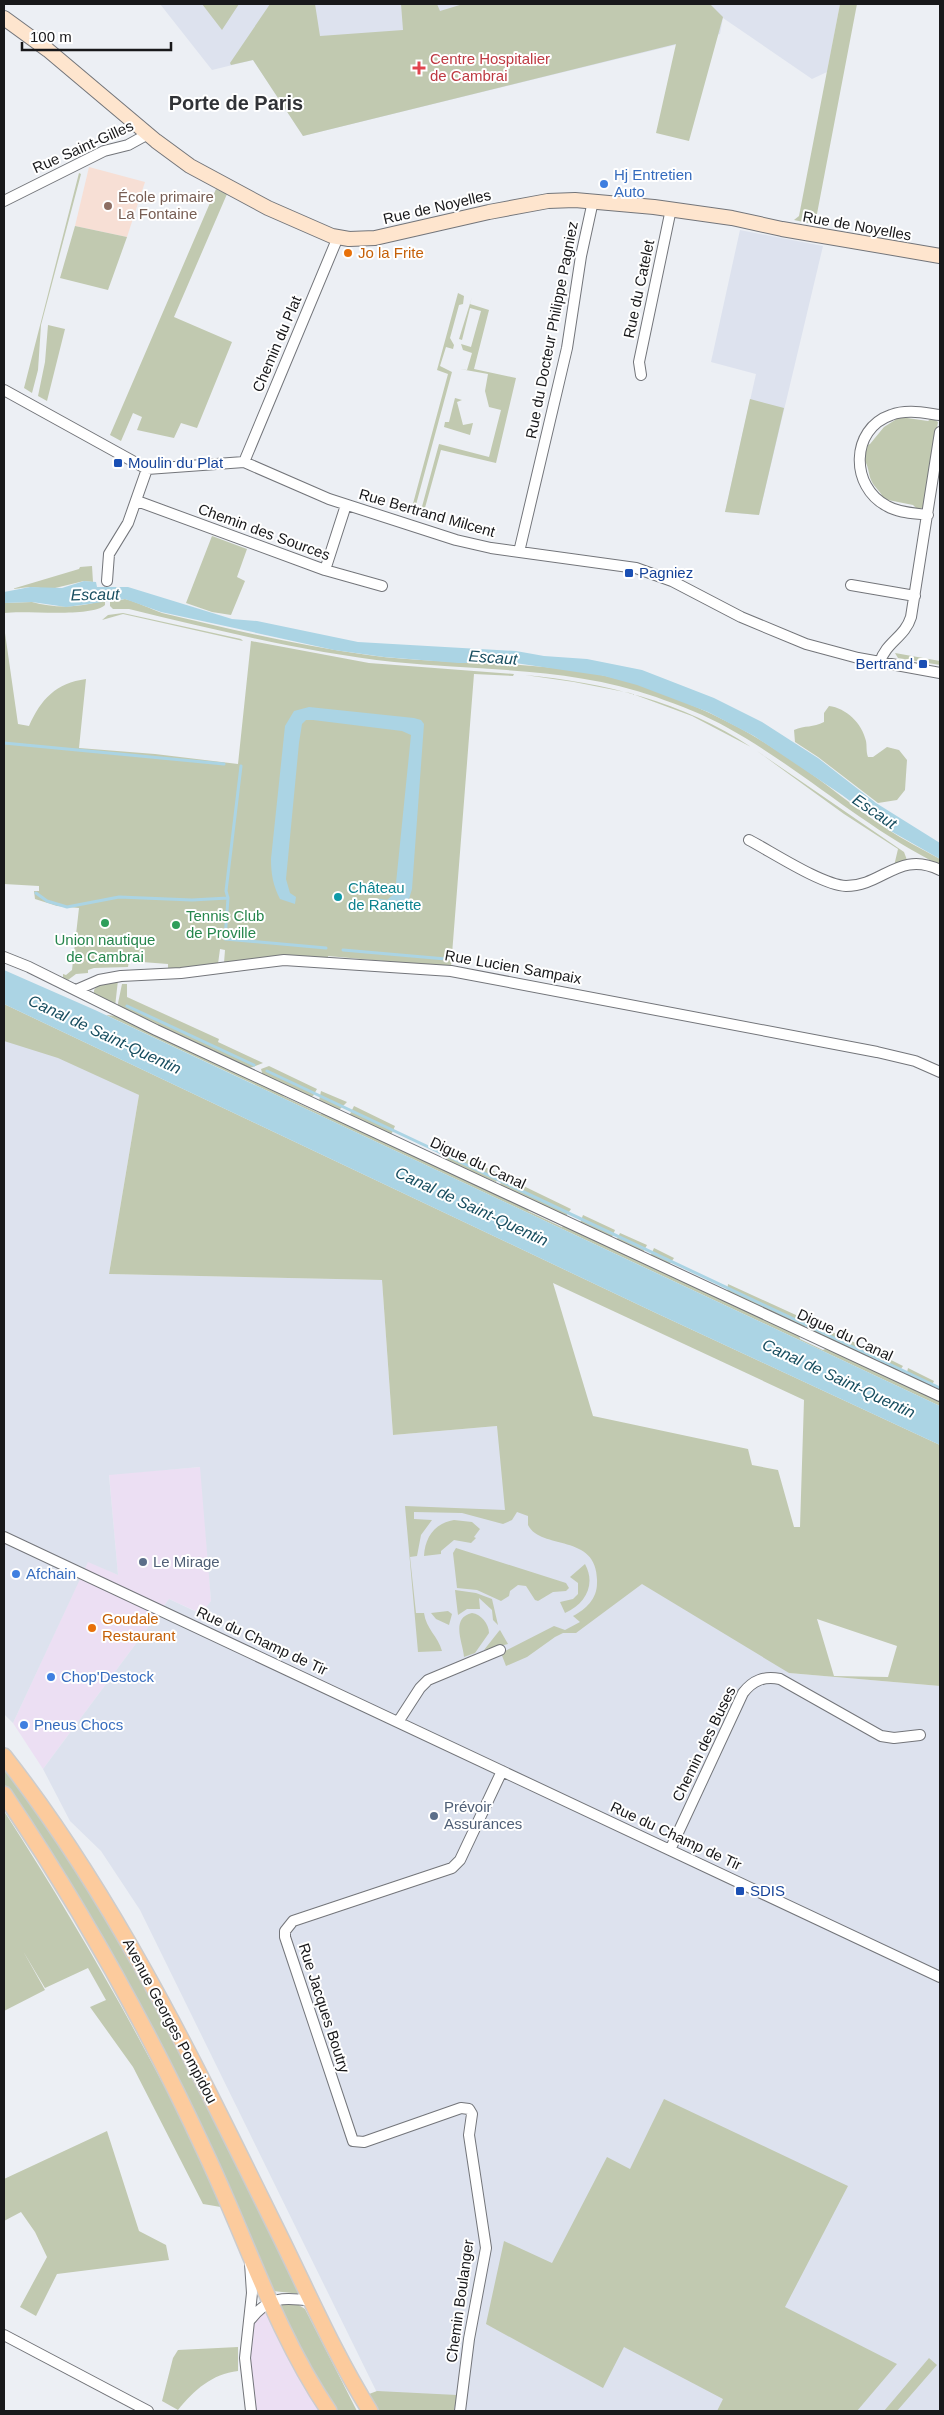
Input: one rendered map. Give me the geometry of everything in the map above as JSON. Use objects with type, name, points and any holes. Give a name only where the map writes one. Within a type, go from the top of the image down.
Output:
[{"type":"main road","name":"Avenue Georges Pompidou","points":[[4,1756],[70,1850],[131,1946],[189,2053],[338,2355],[370,2411]]},
{"type":"main road","name":"Avenue Georges Pompidou","points":[[4,1794],[47,1858],[149,2037],[200,2140],[270,2301],[329,2411]]},
{"type":"street","name":"Rue de Noyelles","points":[[4,18],[48,50],[148,134],[205,176],[308,227],[338,237],[365,239],[384,236],[477,214],[548,201],[593,201],[671,209],[732,218],[782,229],[940,256]]},
{"type":"street","name":"Rue Saint-Gilles","points":[[4,201],[104,151],[128,145],[148,134]]},
{"type":"street","name":"Rue du Docteur Philippe Pagniez","points":[[519,552],[567,348],[573,299],[593,201]]},
{"type":"street","name":"Rue du Catelet","points":[[641,375],[639,362],[671,209]]},
{"type":"street","name":"Chemin du Plat","points":[[244,462],[338,237]]},
{"type":"street","points":[[4,390],[147,469],[128,524],[109,554],[107,581]]},
{"type":"street","points":[[928,514],[898,510],[876,499],[863,480],[859,455],[868,433],[887,416],[911,411],[940,415]]},
{"type":"street","points":[[880,662],[886,648],[906,630],[915,596],[940,432]]},
{"type":"street","name":"Rue Bertrand Milcent","points":[[147,469],[244,462],[346,505],[456,540],[519,552],[608,562],[643,570],[672,581],[723,609],[773,631],[826,650],[940,673]]},
{"type":"street","name":"Chemin des Sources","points":[[137,501],[325,570],[382,586]]},
{"type":"street","points":[[325,570],[346,505]]},
{"type":"street","points":[[851,585],[915,596]]},
{"type":"street","points":[[749,840],[823,880],[843,886],[860,884],[905,864],[927,863],[940,870]]},
{"type":"street","name":"Digue du Canal","points":[[4,957],[156,1030],[940,1396]]},
{"type":"street","name":"Rue Lucien Sampaix","points":[[76,990],[116,976],[181,973],[284,960],[456,971],[870,1050],[915,1061],[940,1072]]},
{"type":"street","name":"Rue du Champ de Tir","points":[[4,1537],[940,1977]]},
{"type":"street","points":[[398,1722],[420,1688],[428,1680],[500,1650]]},
{"type":"street","name":"Chemin des Buses","points":[[670,1850],[743,1693],[759,1679],[780,1679],[881,1736],[894,1738],[920,1735]]},
{"type":"street","name":"Rue Jacques Boutry","points":[[469,2108],[457,2109],[364,2142],[353,2141],[284,1937],[285,1931],[293,1920],[452,1868],[460,1860],[502,1771]]},
{"type":"street","name":"Chemin Boulanger","points":[[460,2411],[469,2339],[486,2248],[469,2135],[472,2114],[469,2108]]},
{"type":"street","points":[[250,2252],[252,2294],[245,2358],[251,2411]]},
{"type":"street","points":[[250,2320],[270,2301],[283,2298],[312,2301]]},
{"type":"street","points":[[4,2335],[148,2411]]},
{"type":"shaded area","name":"Centre Hospitalier de Cambrai","points":[[160,4],[840,4],[827,72],[812,79],[723,18],[720,34],[303,136],[253,60],[212,70]]},
{"type":"shaded area","name":"École primaire La Fontaine","points":[[89,167],[145,182],[127,237],[75,226]]},
{"type":"shaded area","points":[[740,230],[823,246],[759,515],[725,512],[756,374],[711,362]]},
{"type":"shaded area","points":[[4,1029],[139,1095],[109,1274],[382,1280],[393,1435],[497,1426],[789,1673],[940,1686],[940,2411],[386,2411],[140,1910],[101,1851],[70,1821],[43,1769],[169,1599],[201,1614],[211,1601],[200,1467],[109,1475],[118,1575],[88,1562],[13,1723],[4,1714]]},
{"type":"shaded area","points":[[201,1467],[211,1601],[202,1614],[169,1599],[43,1769],[13,1723],[88,1561],[118,1575],[109,1474]]},
{"type":"shaded area","points":[[264,2300],[323,2411],[246,2411],[241,2350],[246,2317]]},
{"type":"green space","points":[[202,4],[239,4],[222,30]]},
{"type":"green space","name":"Centre Hospitalier de Cambrai","points":[[270,4],[315,4],[320,36],[403,30],[401,4],[437,4],[440,11],[463,4],[710,4],[723,17],[689,141],[656,133],[676,44],[303,136],[253,60],[231,65],[230,63]]},
{"type":"green space","points":[[840,4],[857,4],[816,219],[818,225],[794,220],[799,216]]},
{"type":"green space","points":[[79,173],[81,174],[41,325],[38,370],[32,393],[24,388]]},
{"type":"green space","points":[[216,189],[227,194],[174,317],[232,342],[197,428],[181,423],[174,438],[137,430],[142,417],[133,413],[121,441],[110,435]]},
{"type":"green space","points":[[75,226],[127,237],[108,290],[60,278]]},
{"type":"green space","points":[[458,293],[464,296],[463,304],[459,305],[450,338],[454,345],[453,349],[446,347],[440,366],[452,372],[414,512],[411,511],[448,374],[437,370]]},
{"type":"green space","points":[[472,297],[470,304],[489,310],[474,369],[516,378],[496,463],[441,450],[423,515],[420,514],[439,444],[489,457],[501,410],[489,407],[485,391],[488,374],[460,369],[467,370],[472,353],[463,350],[461,344],[471,347],[481,311],[470,308],[462,340],[459,339]]},
{"type":"green space","points":[[48,325],[65,329],[47,401],[38,396],[45,362]]},
{"type":"green space","points":[[455,398],[462,400],[457,402],[463,425],[473,423],[470,435],[444,427],[445,422],[449,422]]},
{"type":"green space","points":[[750,399],[784,408],[759,515],[725,512]]},
{"type":"green space","points":[[903,415],[907,418],[928,421],[932,418],[938,422],[924,508],[917,509],[913,505],[883,499],[872,482],[863,459],[865,446],[870,444],[884,427]]},
{"type":"green space","points":[[212,536],[247,549],[237,577],[245,581],[231,615],[212,612],[186,603]]},
{"type":"green space","points":[[92,566],[93,582],[84,581],[51,589],[30,587],[12,589],[79,569],[80,567]]},
{"type":"green space","points":[[125,599],[162,613],[316,647],[404,659],[548,667],[619,679],[654,690],[717,717],[762,741],[887,829],[940,859],[940,865],[885,834],[782,762],[728,728],[684,707],[656,697],[624,687],[559,675],[360,658],[260,640],[129,609],[113,609],[110,606],[110,602]]},
{"type":"green space","points":[[32,602],[46,605],[75,606],[105,602],[105,605],[86,611],[4,613],[4,603]]},
{"type":"green space","points":[[123,613],[243,641],[123,614],[102,620],[108,615]]},
{"type":"green space","points":[[4,626],[18,724],[29,726],[44,700],[51,694],[66,684],[86,679],[79,748],[155,754],[238,764],[251,641],[369,663],[514,674],[513,676],[474,674],[451,967],[328,956],[328,959],[224,963],[225,950],[220,949],[218,964],[168,969],[168,964],[129,961],[128,967],[94,968],[88,970],[88,973],[76,974],[68,980],[63,978],[63,974],[66,975],[72,970],[79,908],[57,906],[35,899],[34,891],[39,891],[39,886],[4,884]]},
{"type":"green space","points":[[895,653],[940,661],[940,665],[898,658]]},
{"type":"green space","points":[[525,675],[584,683],[623,692],[574,682]]},
{"type":"green space","points":[[635,695],[671,706],[698,718],[725,731],[751,747],[692,716]]},
{"type":"green space","points":[[829,706],[847,713],[861,728],[866,741],[868,757],[873,757],[887,747],[899,750],[907,760],[905,790],[897,800],[878,803],[818,757],[795,742],[794,730],[824,722],[824,713]]},
{"type":"green space","points":[[757,751],[904,852],[907,860],[894,866],[898,849],[844,814]]},
{"type":"green space","points":[[118,980],[115,1007],[94,994],[94,990],[99,984]]},
{"type":"green space","points":[[122,984],[127,984],[127,997],[219,1039],[218,1042],[263,1063],[247,1069],[117,1008]]},
{"type":"green space","points":[[4,1004],[656,1313],[940,1445],[940,1686],[789,1673],[642,1584],[576,1633],[563,1633],[527,1657],[506,1666],[501,1653],[554,1626],[565,1630],[580,1622],[573,1616],[590,1603],[597,1589],[595,1567],[589,1556],[579,1549],[535,1533],[528,1525],[528,1516],[517,1512],[512,1520],[503,1524],[462,1513],[414,1512],[414,1519],[432,1520],[421,1535],[417,1556],[410,1557],[416,1613],[424,1613],[427,1624],[442,1651],[418,1652],[405,1506],[505,1510],[497,1426],[393,1435],[382,1280],[109,1274],[139,1095],[58,1058],[4,1041]],"holes":[[[553,1283],[804,1400],[800,1527],[794,1527],[778,1470],[752,1465],[748,1449],[593,1416]],[[817,1619],[897,1646],[888,1677],[834,1676]]]},
{"type":"green space","points":[[106,1015],[118,1016],[284,1093],[283,1096],[321,1114],[324,1112],[530,1208],[528,1211],[562,1227],[565,1224],[799,1335],[800,1339],[823,1350],[827,1348],[940,1401],[940,1406]]},
{"type":"green space","points":[[269,1066],[317,1089],[313,1096],[310,1097],[263,1076],[261,1069]]},
{"type":"green space","points":[[321,1091],[347,1102],[338,1111],[319,1101]]},
{"type":"green space","points":[[354,1106],[395,1126],[391,1135],[351,1118],[350,1114]]},
{"type":"green space","points":[[449,1151],[500,1174],[496,1182],[447,1162],[446,1159]]},
{"type":"green space","points":[[503,1176],[571,1209],[566,1216],[500,1185]]},
{"type":"green space","points":[[583,1215],[615,1230],[612,1237],[580,1223]]},
{"type":"green space","points":[[620,1233],[647,1245],[642,1254],[616,1241]]},
{"type":"green space","points":[[654,1248],[674,1258],[669,1265],[650,1257]]},
{"type":"green space","points":[[728,1284],[809,1321],[803,1329],[727,1294]]},
{"type":"green space","points":[[815,1324],[877,1353],[871,1360],[812,1332]]},
{"type":"green space","points":[[883,1356],[903,1366],[898,1373],[880,1363]]},
{"type":"green space","points":[[908,1368],[934,1381],[930,1389],[906,1377]]},
{"type":"green space","points":[[454,1520],[472,1522],[480,1529],[474,1537],[476,1538],[471,1543],[454,1540],[441,1551],[441,1554],[424,1556],[426,1543],[432,1532],[441,1524]]},
{"type":"green space","points":[[456,1548],[566,1583],[569,1588],[566,1591],[553,1592],[538,1601],[535,1600],[526,1586],[518,1585],[510,1591],[509,1596],[501,1601],[477,1590],[457,1588],[453,1553]]},
{"type":"green space","points":[[585,1564],[589,1579],[587,1593],[579,1604],[565,1613],[560,1602],[573,1599],[578,1594],[578,1583],[570,1577]]},
{"type":"green space","points":[[455,1590],[476,1593],[492,1599],[498,1625],[493,1620],[492,1610],[479,1598],[480,1609],[467,1609],[458,1615]]},
{"type":"green space","points":[[448,1611],[452,1614],[449,1625],[436,1619],[431,1613]]},
{"type":"green space","points":[[472,1613],[484,1620],[488,1626],[489,1633],[475,1653],[464,1657],[459,1632],[460,1625],[461,1620],[465,1616]]},
{"type":"green space","points":[[499,1631],[508,1644],[484,1650]]},
{"type":"green space","points":[[4,1765],[76,1868],[157,2003],[301,2294],[273,2291],[43,1845],[4,1785]]},
{"type":"green space","points":[[4,1811],[90,1952],[131,2024],[177,2111],[221,2207],[203,2204],[133,2067],[90,2007],[106,2000],[88,1968],[45,1988],[23,1951],[45,1990],[4,2011]]},
{"type":"green space","points":[[664,2099],[848,2186],[785,2307],[897,2364],[857,2411],[717,2411],[723,2399],[624,2347],[603,2388],[486,2324],[504,2241],[552,2263],[607,2157],[630,2169]]},
{"type":"green space","points":[[107,2131],[139,2231],[166,2245],[169,2260],[57,2274],[36,2316],[20,2307],[47,2257],[35,2232],[21,2212],[4,2221],[4,2179]]},
{"type":"green space","points":[[294,2302],[305,2309],[357,2411],[336,2411],[317,2382],[278,2305]]},
{"type":"green space","points":[[238,2347],[238,2371],[212,2379],[204,2384],[178,2410],[162,2401],[173,2358],[178,2350]]},
{"type":"green space","points":[[929,2358],[937,2365],[897,2411],[884,2411]]},
{"type":"green space","points":[[377,2391],[457,2395],[454,2411],[378,2411],[369,2394]]},
{"type":"water","name":"Escaut","points":[[84,581],[96,582],[97,587],[128,587],[232,619],[257,621],[358,642],[516,651],[544,656],[587,659],[642,670],[714,698],[762,722],[818,758],[876,803],[940,843],[940,859],[889,830],[842,795],[754,736],[708,712],[637,685],[604,676],[515,663],[458,663],[384,657],[334,650],[161,612],[125,599],[66,607],[32,602],[4,603],[4,592],[30,587],[62,588]]},
{"type":"water","points":[[309,707],[414,718],[421,720],[424,724],[412,889],[409,899],[399,909],[373,909],[371,905],[374,898],[387,900],[395,893],[411,735],[402,731],[313,720],[306,720],[302,724],[299,743],[286,879],[290,893],[296,897],[295,904],[280,899],[273,879],[271,859],[285,726],[294,711]]},
{"type":"water","name":"Canal de Saint-Quentin","points":[[4,970],[95,1010],[940,1406],[940,1445],[656,1313],[4,1004]]},
{"type":"waterway","points":[[4,743],[224,764]]},
{"type":"waterway","points":[[228,898],[226,891],[241,766]]},
{"type":"waterway","points":[[36,893],[47,901],[67,907],[119,897],[192,900],[228,898],[225,939],[326,948]]},
{"type":"waterway","points":[[343,950],[446,959]]},
{"type":"waterway","points":[[127,1006],[254,1065]]},
{"type":"waterway","points":[[267,1071],[940,1388]]},
{"type":"place","name":"Centre Hospitalier de Cambrai","points":[[419,68]]},
{"type":"place","name":"Hj Entretien Auto","points":[[604,184]]},
{"type":"place","name":"École primaire La Fontaine","points":[[108,206]]},
{"type":"place","name":"Jo la Frite","points":[[348,253]]},
{"type":"place","name":"Moulin du Plat","points":[[118,463]]},
{"type":"place","name":"Pagniez","points":[[629,573]]},
{"type":"place","name":"Bertrand","points":[[923,664]]},
{"type":"place","name":"Château de Ranette","points":[[338,897]]},
{"type":"place","name":"Union nautique de Cambrai","points":[[105,923]]},
{"type":"place","name":"Tennis Club de Proville","points":[[176,925]]},
{"type":"place","name":"Le Mirage","points":[[143,1562]]},
{"type":"place","name":"Afchain","points":[[16,1574]]},
{"type":"place","name":"Goudale Restaurant","points":[[92,1628]]},
{"type":"place","name":"Chop'Destock","points":[[51,1677]]},
{"type":"place","name":"Pneus Chocs","points":[[24,1725]]},
{"type":"place","name":"Prévoir Assurances","points":[[434,1816]]},
{"type":"place","name":"SDIS","points":[[740,1891]]},
{"type":"district","name":"Porte de Paris","points":[[236,103]]}]
